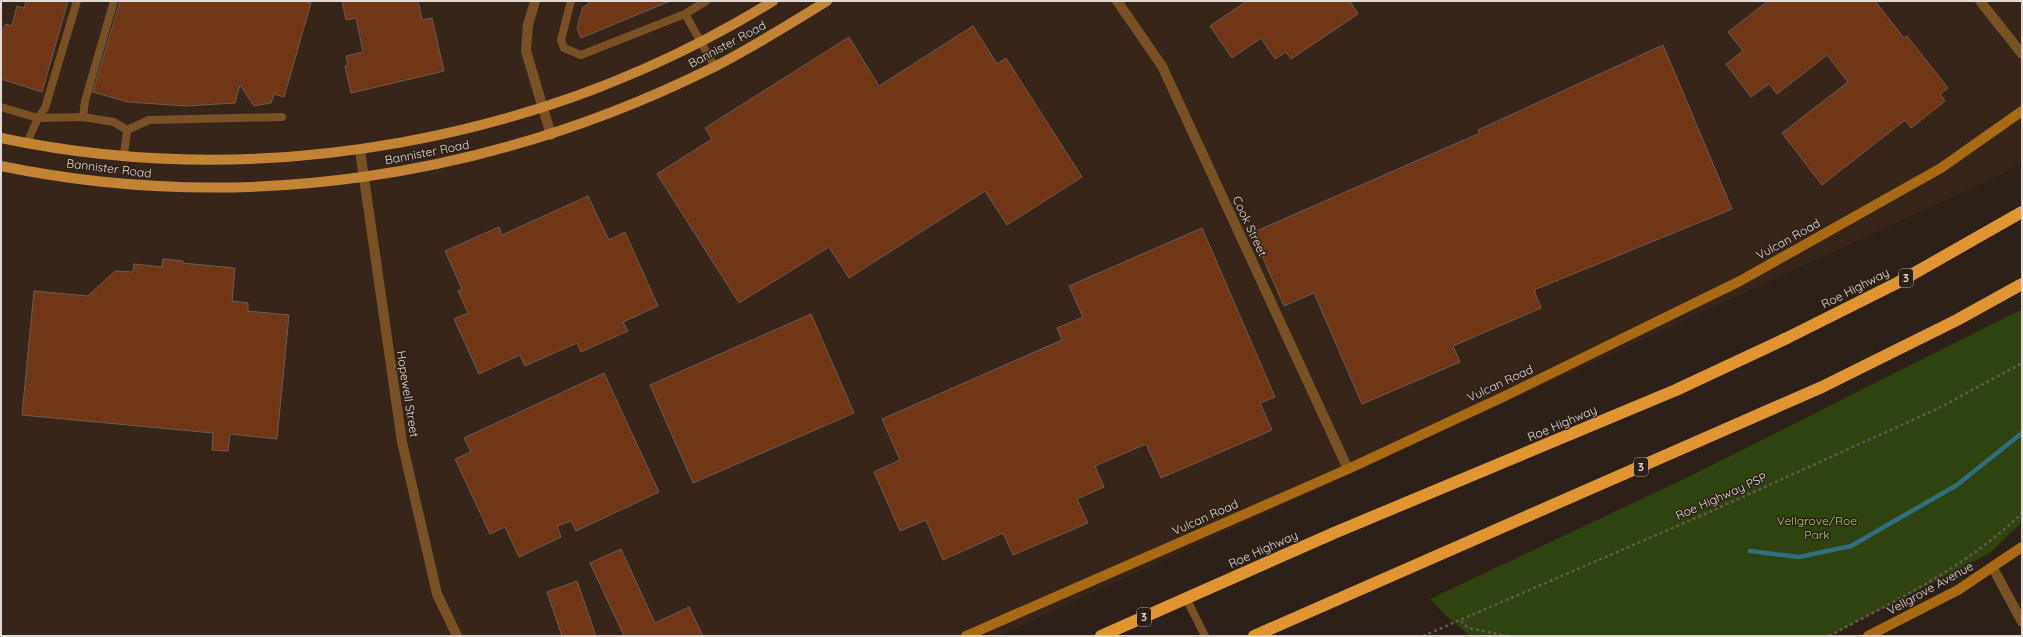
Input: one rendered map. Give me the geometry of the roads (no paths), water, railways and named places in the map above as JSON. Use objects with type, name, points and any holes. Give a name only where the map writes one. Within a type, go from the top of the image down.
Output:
[{"type":"highway","name":"Roe Highway","points":[[1101,636],[1334,533],[1676,390],[1787,338],[1897,283],[2022,212]]},
{"type":"highway","name":"3","points":[[1254,636],[1822,387],[1957,320],[2022,284]]},
{"type":"main road","name":"Bannister Road","points":[[1,138],[27,143],[124,155],[234,160],[360,150],[425,138],[542,107],[623,77],[701,42],[773,1]]},
{"type":"main road","name":"Bannister Road","points":[[1,166],[125,185],[180,188],[231,188],[295,185],[363,177],[434,165],[551,135],[636,102],[715,67],[826,1]]},
{"type":"street","points":[[535,1],[528,25],[526,51],[551,135]]},
{"type":"street","name":"Cook Street","points":[[1117,1],[1162,66],[1348,469]]},
{"type":"street","points":[[1980,1],[2022,54]]},
{"type":"street","name":"Vulcan Road","points":[[966,636],[1348,469],[1505,396],[1740,281],[1940,168],[2022,111]]},
{"type":"street","name":"Hopewell Street","points":[[360,150],[402,442],[437,594],[457,636]]},
{"type":"street","name":"Vellgrove Avenue","points":[[1868,636],[1958,590],[1993,568],[2022,547]]},
{"type":"street","points":[[1993,568],[2022,622]]},
{"type":"lane","points":[[27,143],[38,118],[45,108],[77,1]]},
{"type":"lane","points":[[83,117],[85,101],[114,1]]},
{"type":"lane","points":[[571,1],[562,40],[564,48],[581,55],[685,14],[706,1]]},
{"type":"lane","points":[[685,14],[715,67]]},
{"type":"lane","points":[[1,107],[38,118],[83,117],[114,122],[127,130]]},
{"type":"lane","points":[[127,130],[149,120],[282,117]]},
{"type":"lane","points":[[124,155],[127,130]]},
{"type":"lane","points":[[1186,598],[1204,636]]},
{"type":"waterway","points":[[1750,551],[1799,557],[1851,546],[1957,485],[2022,433]]},
{"type":"park label","name":"Vellgrove/Roe Park","points":[[1817,527]]}]
